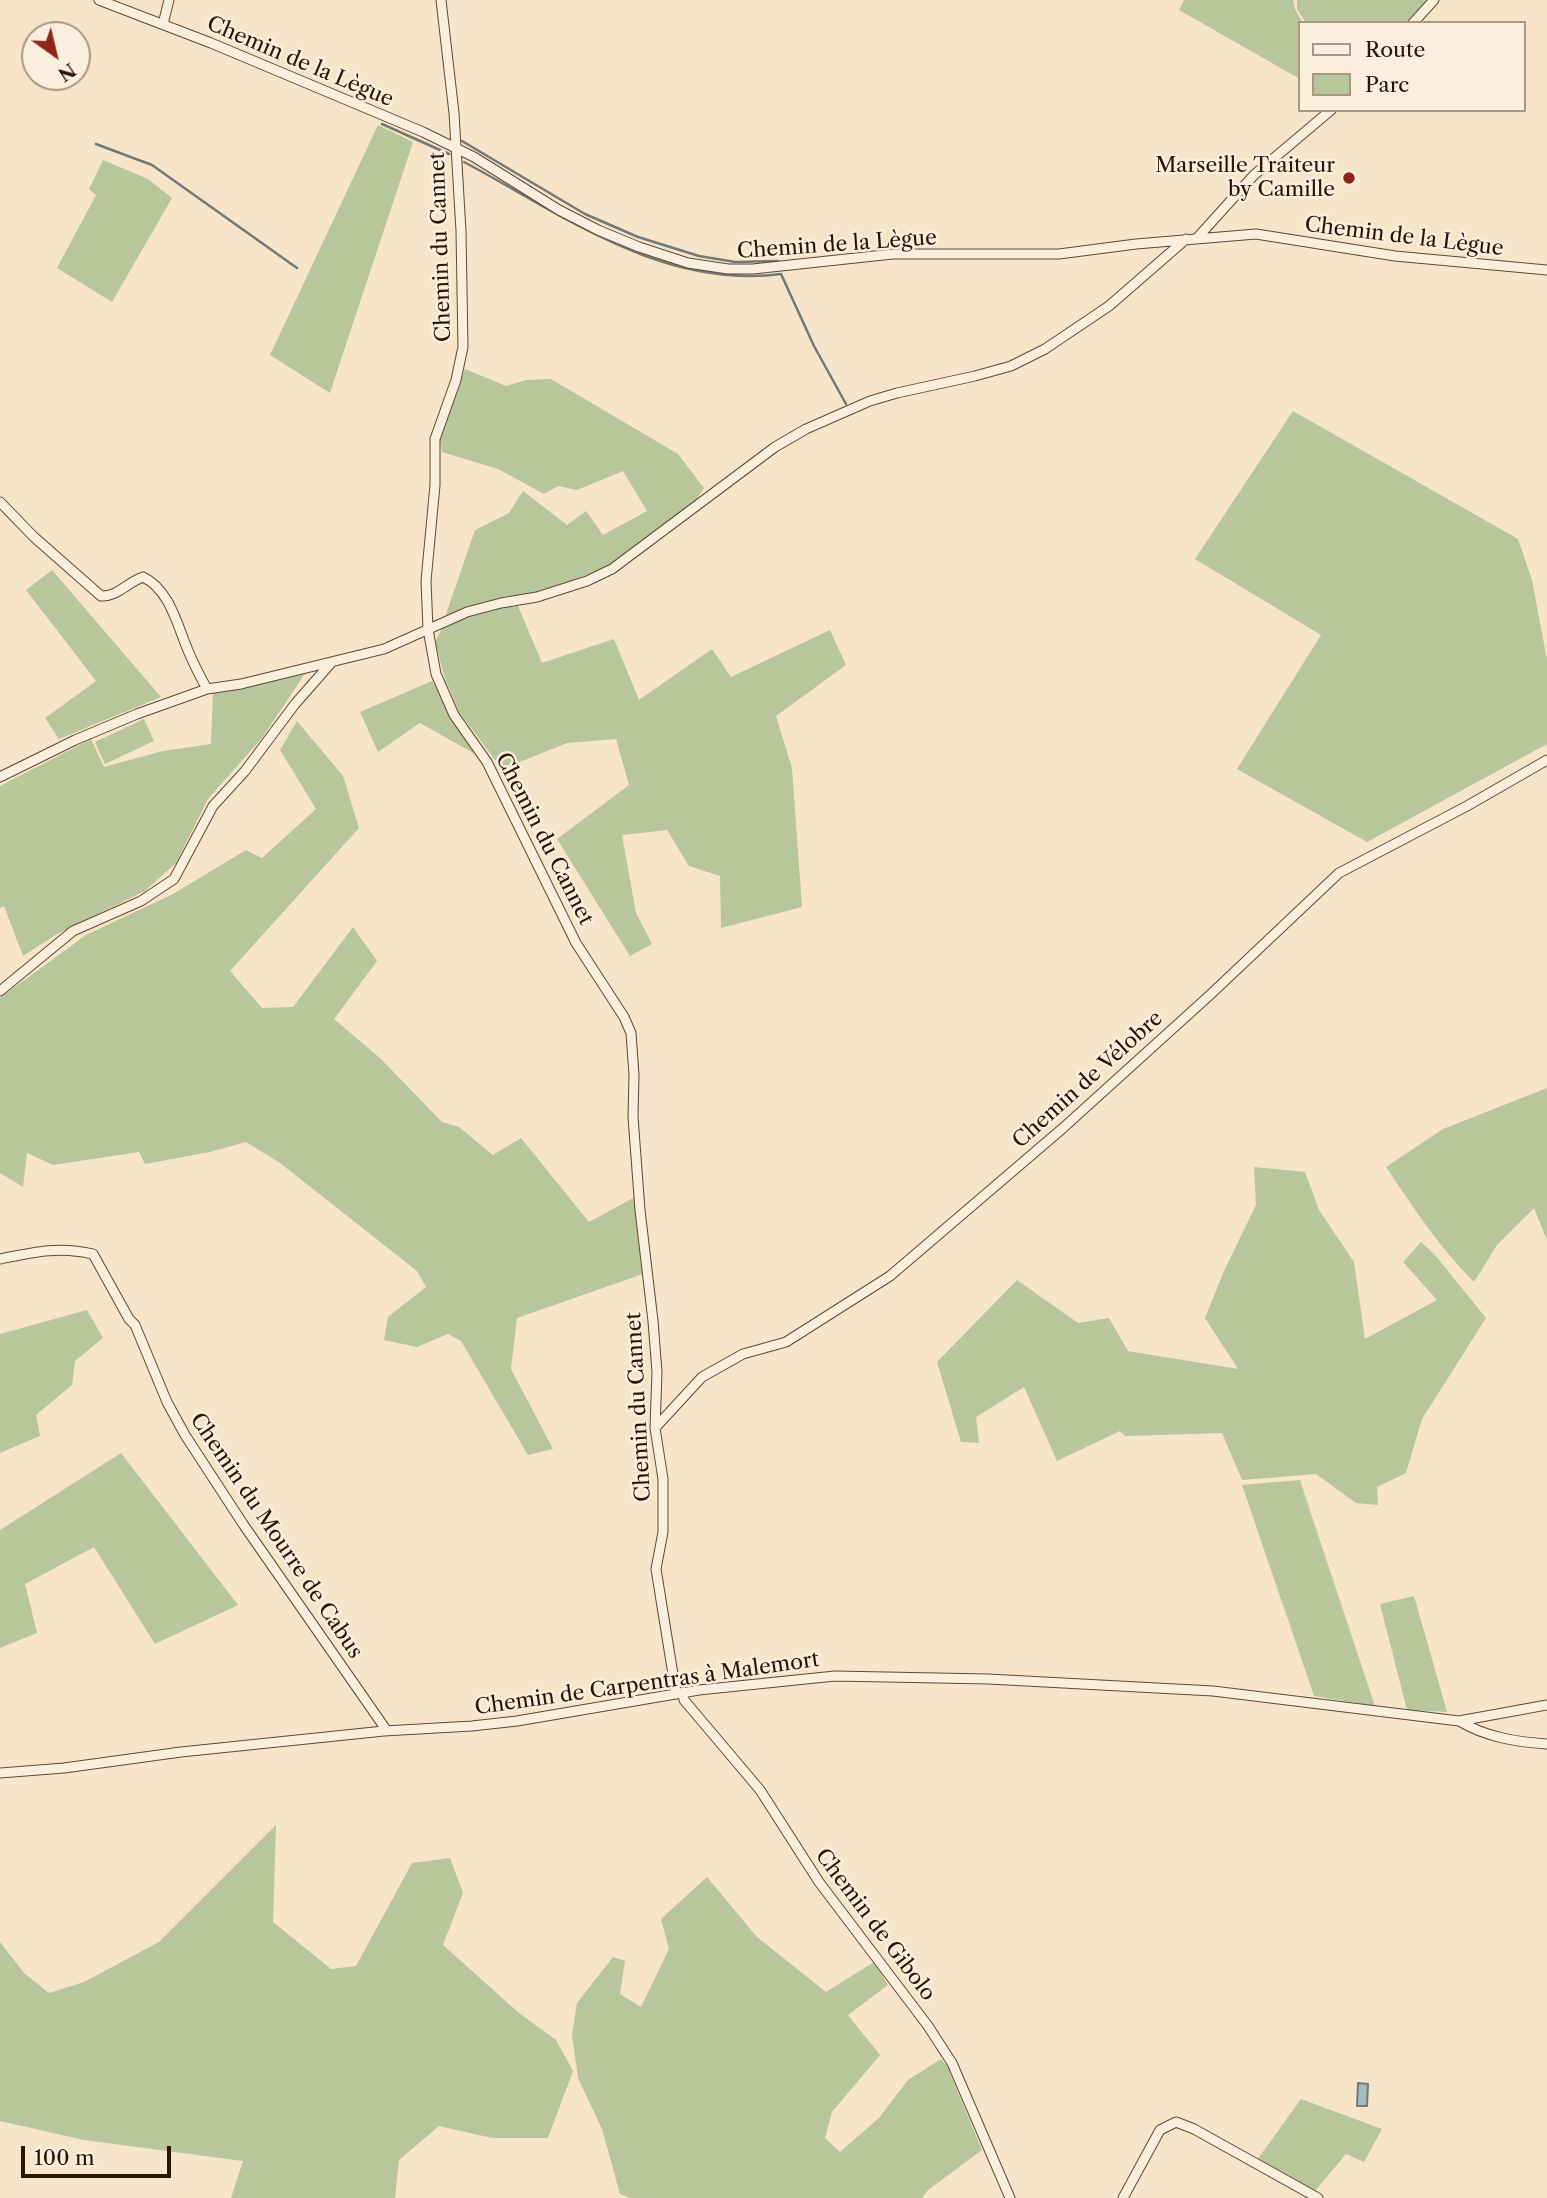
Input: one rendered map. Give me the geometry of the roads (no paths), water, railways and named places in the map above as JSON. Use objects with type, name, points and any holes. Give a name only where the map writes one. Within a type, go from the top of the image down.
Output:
[{"type":"street","name":"Chemin de la Lègue","points":[[99,0],[163,24],[455,147],[559,210],[598,230],[688,263],[728,270],[893,254],[1059,254],[1198,237],[1256,234],[1395,256],[1547,270]]},
{"type":"street","points":[[163,24],[169,0]]},
{"type":"street","name":"Chemin du Cannet","points":[[441,0],[454,113],[461,231],[463,347],[456,380],[435,439],[435,485],[426,581],[428,629],[436,674],[454,715],[487,762],[587,964],[613,1000],[631,1033],[638,1183],[657,1372],[655,1427],[663,1479],[663,1532],[656,1569],[680,1693]]},
{"type":"street","points":[[1415,21],[1434,0]]},
{"type":"street","points":[[1198,237],[1254,176],[1329,112]]},
{"type":"street","points":[[2,774],[87,734],[207,689],[242,684],[384,649],[467,612],[537,597],[587,581],[612,569],[775,447],[837,414],[897,393],[1011,366],[1045,349],[1109,306],[1186,239]]},
{"type":"street","points":[[0,502],[34,537],[101,596],[110,597],[132,581],[143,577],[151,581],[163,595],[174,616],[207,689]]},
{"type":"street","points":[[0,991],[73,932],[141,901],[174,879],[214,806],[331,663]]},
{"type":"street","name":"Chemin de Vélobre","points":[[655,1427],[702,1377],[743,1354],[786,1342],[890,1276],[1073,1119],[1339,873],[1467,806],[1547,760]]},
{"type":"street","name":"Chemin du Mourre de Cabus","points":[[0,1259],[50,1249],[93,1254],[129,1320],[135,1325],[176,1419],[230,1505],[387,1731]]},
{"type":"street","name":"Chemin de Carpentras à Malemort","points":[[0,1773],[387,1731],[517,1721],[680,1693],[817,1676],[925,1676],[1213,1692],[1459,1721],[1477,1732],[1547,1744]]},
{"type":"street","name":"Chemin de Gibolo","points":[[680,1693],[760,1790],[819,1882],[934,2035],[952,2063],[1010,2198]]},
{"type":"street","points":[[1459,1721],[1547,1705]]},
{"type":"street","points":[[1122,2198],[1160,2130],[1176,2122],[1194,2129],[1318,2198]]},
{"type":"water","points":[[1358,2083],[1368,2084],[1367,2106],[1357,2106]]},
{"type":"waterway","points":[[382,124],[449,154]]},
{"type":"waterway","points":[[462,141],[585,214],[638,237],[699,256],[735,262],[778,261]]},
{"type":"waterway","points":[[96,144],[152,165],[297,268]]},
{"type":"waterway","points":[[464,162],[577,225],[654,259],[695,270],[737,276],[781,274],[814,346],[846,404]]},
{"type":"place","name":"Marseille Traiteur by Camille","points":[[1349,178]]}]
